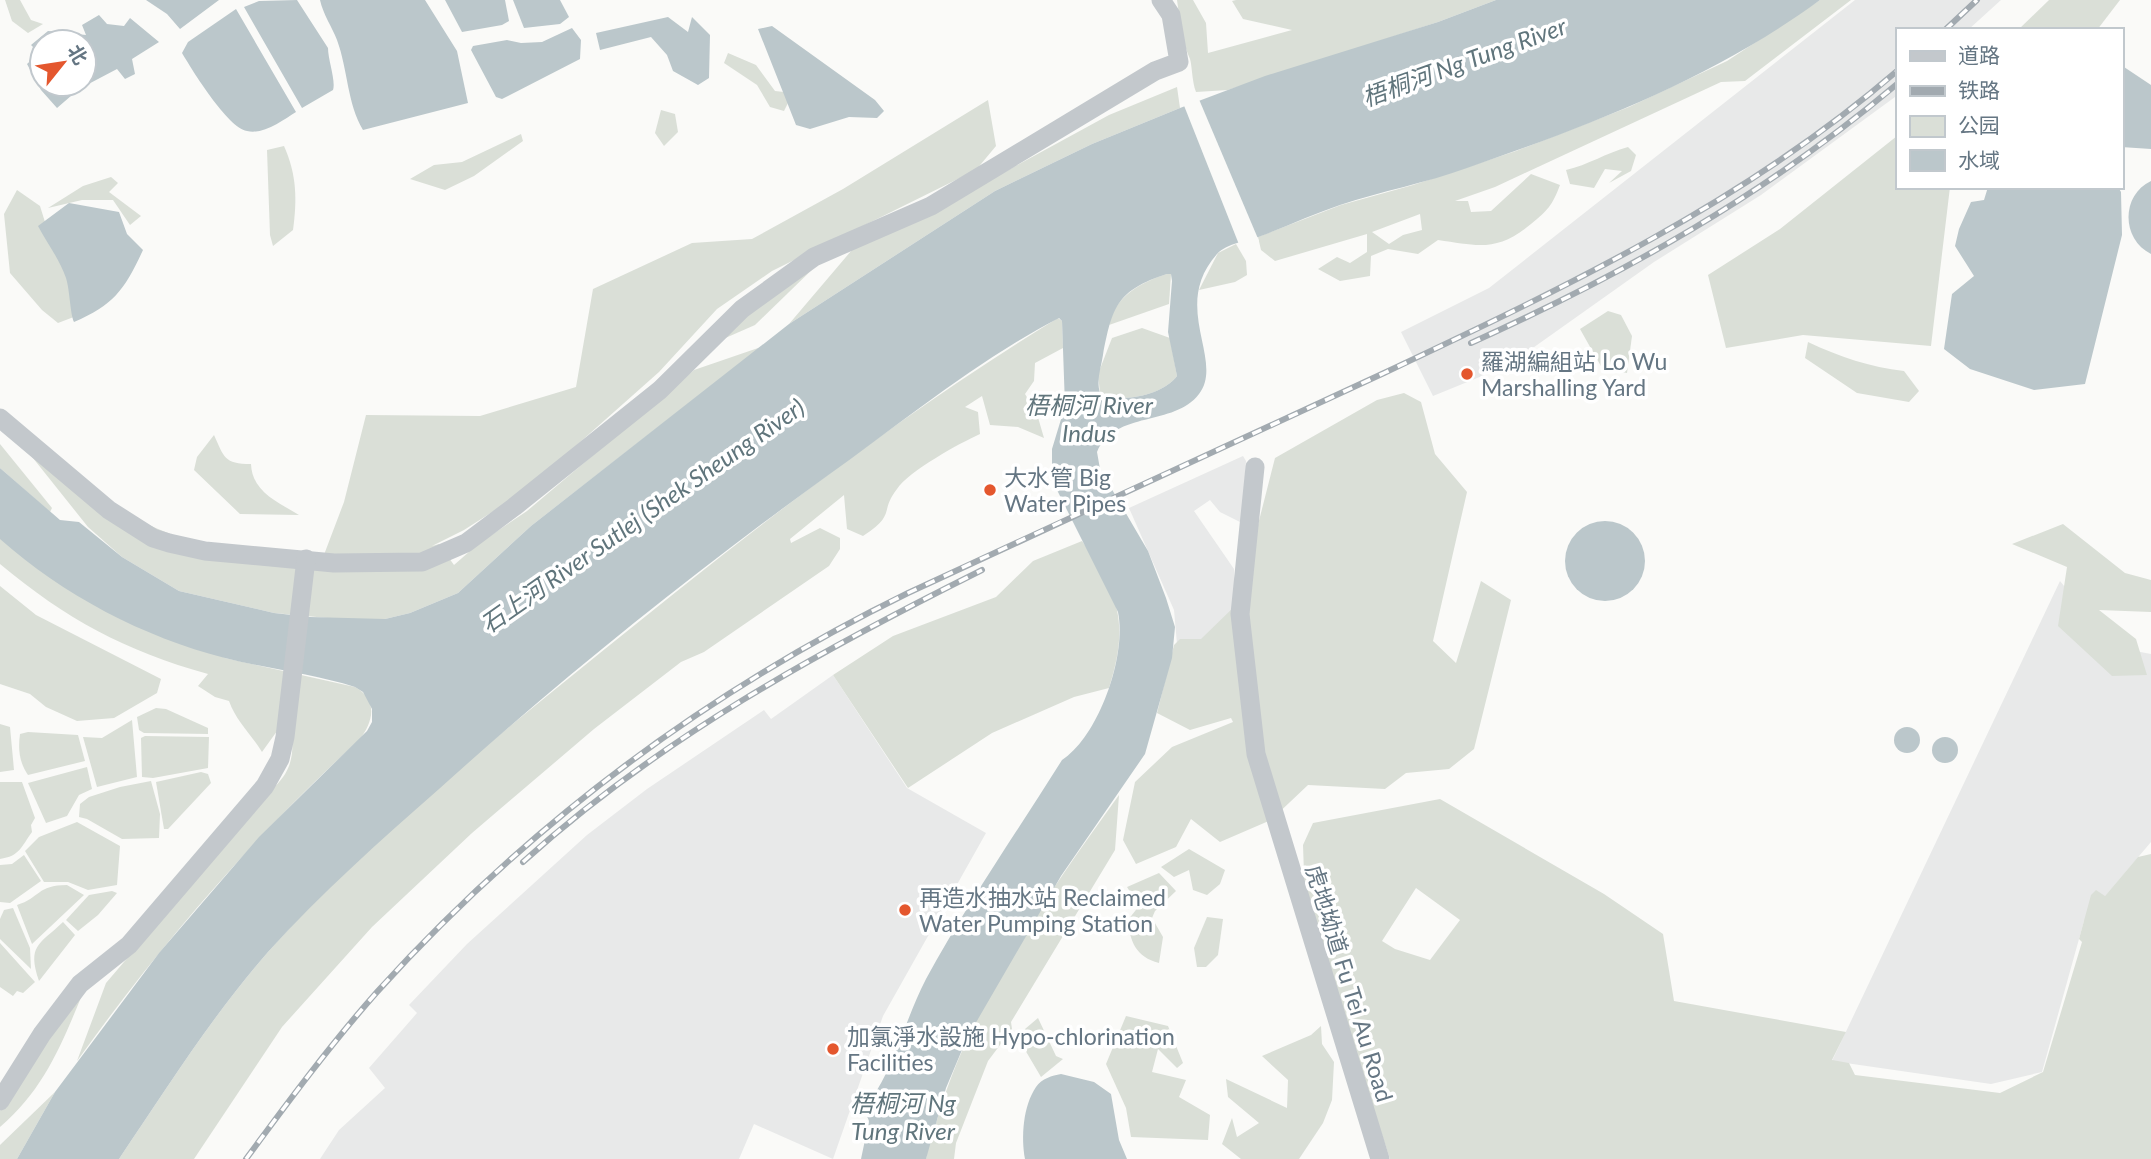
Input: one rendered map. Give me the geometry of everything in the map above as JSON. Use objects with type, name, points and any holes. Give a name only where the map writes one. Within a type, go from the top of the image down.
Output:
[{"type":"street","points":[[0,418],[109,510],[153,538],[205,551],[305,566],[422,562],[466,543],[660,390],[742,309],[814,257],[931,206],[1155,71],[1179,62],[1171,15],[1161,0]]},
{"type":"street","name":"虎地坳道 Fu Tei Au Road","points":[[1255,467],[1240,614],[1252,733],[1275,820],[1380,1159]]},
{"type":"street","points":[[0,1101],[42,1034],[80,984],[129,945],[265,786],[283,748],[294,677],[305,566]]},
{"type":"shaded area","name":"羅湖編組站 Lo Wu Marshalling Yard","points":[[1855,0],[2001,0],[1970,28],[1896,28],[1895,97],[1761,195],[1654,262],[1509,365],[1433,396],[1401,332],[1489,288]]},
{"type":"shaded area","points":[[1243,456],[1246,461],[1242,523],[1220,512],[1210,500],[1194,511],[1234,569],[1234,619],[1212,649],[1177,644],[1174,610],[1129,508]]},
{"type":"shaded area","points":[[2060,581],[2114,647],[2151,654],[2151,842],[2084,921],[2042,1072],[1991,1084],[1832,1061]]},
{"type":"shaded area","points":[[833,675],[907,788],[986,833],[883,1016],[833,1159],[754,1124],[739,1159],[320,1159],[339,1130],[385,1088],[369,1068],[417,1013],[409,1005],[467,944],[587,835],[647,789],[764,710],[771,719]]},
{"type":"green space","points":[[5,0],[20,0],[31,20],[43,24],[36,28],[28,28],[28,33],[12,21]]},
{"type":"green space","points":[[1177,0],[1193,0],[1206,23],[1208,53],[1292,30],[1243,19],[1232,1],[1236,0],[1496,0],[1438,22],[1228,90],[1196,92]]},
{"type":"green space","points":[[1820,0],[1851,0],[1745,81],[1721,82],[1495,187],[1455,201],[1468,201],[1471,212],[1491,211],[1531,174],[1560,185],[1546,211],[1508,239],[1487,245],[1438,240],[1418,254],[1388,249],[1371,256],[1370,276],[1340,281],[1318,269],[1337,257],[1350,263],[1367,252],[1367,234],[1275,261],[1261,250],[1258,237],[1341,205],[1413,185],[1516,151],[1629,107],[1727,61]],"holes":[[[1420,214],[1422,230],[1403,235],[1389,244],[1372,232]]]},
{"type":"green space","points":[[2049,0],[2120,0],[2099,28],[2020,28]]},
{"type":"green space","points":[[728,53],[756,65],[775,91],[793,93],[784,111],[770,107],[757,85],[724,63]]},
{"type":"green space","points":[[1177,87],[1180,108],[1092,144],[995,191],[789,324],[857,244],[924,216],[1109,115]]},
{"type":"green space","points":[[988,100],[996,146],[976,170],[772,271],[717,309],[659,372],[525,491],[464,530],[432,546],[439,544],[454,565],[478,544],[527,511],[694,370],[761,347],[531,526],[458,593],[410,613],[385,619],[338,619],[274,613],[179,591],[122,557],[88,527],[9,428],[47,462],[71,479],[147,524],[195,541],[322,560],[344,502],[366,415],[480,416],[576,387],[593,289],[692,243],[752,239],[843,189]]},
{"type":"green space","points":[[661,110],[675,114],[678,132],[664,146],[655,133]]},
{"type":"green space","points":[[521,134],[523,141],[474,176],[445,190],[410,179],[434,165],[462,162]]},
{"type":"green space","points":[[1896,137],[1896,189],[1950,189],[1931,346],[1803,335],[1726,348],[1708,275],[1780,229]]},
{"type":"green space","points":[[284,146],[294,177],[293,230],[273,246],[270,235],[267,150]]},
{"type":"green space","points":[[1628,147],[1636,155],[1631,171],[1609,183],[1622,171],[1605,169],[1594,188],[1570,184],[1566,170]]},
{"type":"green space","points":[[111,177],[118,183],[109,192],[141,216],[130,225],[113,200],[82,200],[48,208],[83,186]]},
{"type":"green space","points":[[17,190],[40,206],[49,235],[65,264],[79,315],[58,323],[42,310],[10,273],[4,214]]},
{"type":"green space","points":[[1236,244],[1246,261],[1247,275],[1235,282],[1199,290],[1218,253]]},
{"type":"green space","points":[[822,260],[755,325],[714,343],[746,315]]},
{"type":"green space","points":[[1171,274],[1169,304],[1109,325],[1117,306],[1130,292]]},
{"type":"green space","points":[[1608,311],[1621,315],[1632,336],[1627,373],[1602,368],[1580,329]]},
{"type":"green space","points":[[1058,318],[1062,321],[1063,348],[1035,363],[1034,381],[1025,394],[1037,414],[1044,438],[1018,427],[990,425],[982,396],[965,407],[978,412],[980,434],[912,474],[897,489],[884,518],[863,536],[847,529],[844,495],[790,539],[791,543],[820,528],[840,538],[840,549],[829,566],[704,652],[681,662],[594,729],[472,833],[372,927],[282,1027],[194,1159],[119,1159],[190,1053],[247,976],[306,911],[386,833],[513,723],[655,608],[823,478],[939,395]]},
{"type":"green space","points":[[1142,328],[1170,338],[1177,376],[1162,388],[1141,396],[1119,398],[1100,393],[1098,374],[1112,338]]},
{"type":"green space","points":[[1808,342],[1855,361],[1904,371],[1919,391],[1909,402],[1857,393],[1805,358]]},
{"type":"green space","points":[[1404,393],[1421,402],[1435,454],[1467,492],[1433,641],[1456,663],[1481,581],[1511,600],[1474,749],[1449,769],[1406,773],[1385,789],[1308,785],[1271,820],[1220,842],[1191,819],[1176,847],[1136,864],[1123,840],[1135,782],[1172,747],[1233,722],[1231,718],[1190,730],[1157,713],[1174,645],[1180,639],[1201,639],[1238,603],[1275,458],[1377,400]]},
{"type":"green space","points":[[214,435],[226,458],[235,463],[251,464],[252,474],[261,489],[299,515],[240,514],[194,470],[197,457]]},
{"type":"green space","points":[[0,444],[52,508],[50,512],[0,468]]},
{"type":"green space","points":[[2063,524],[2125,573],[2151,580],[2151,612],[2099,610],[2136,639],[2147,675],[2112,676],[2058,626],[2067,567],[2012,544]]},
{"type":"green space","points":[[0,538],[225,658],[355,687],[363,692],[371,705],[368,726],[359,740],[282,814],[210,893],[141,975],[77,1061],[106,983],[285,773],[292,756],[290,713],[262,752],[229,701],[215,697],[198,686],[208,674],[123,644],[73,617],[0,564]]},
{"type":"green space","points":[[1082,541],[1105,578],[1117,611],[1119,646],[1109,688],[1074,697],[992,733],[908,788],[833,675],[893,636],[996,597],[1033,561]]},
{"type":"green space","points":[[0,586],[36,615],[161,679],[157,693],[114,718],[77,721],[46,707],[30,694],[0,684]]},
{"type":"green space","points":[[156,708],[166,709],[208,728],[208,734],[144,733],[139,730],[137,717]]},
{"type":"green space","points":[[132,720],[137,777],[97,787],[83,737],[102,738]]},
{"type":"green space","points":[[0,724],[10,727],[14,770],[0,772]]},
{"type":"green space","points":[[28,732],[78,735],[85,761],[28,775],[21,760],[19,745],[20,734]]},
{"type":"green space","points":[[209,737],[208,768],[153,778],[142,777],[141,738]]},
{"type":"green space","points":[[87,767],[92,789],[79,795],[67,816],[46,823],[28,783]]},
{"type":"green space","points":[[201,772],[208,774],[211,783],[168,829],[164,829],[156,782]]},
{"type":"green space","points":[[151,781],[160,814],[159,838],[122,839],[79,817],[80,804],[89,797]]},
{"type":"green space","points":[[0,782],[22,782],[35,818],[31,825],[32,832],[19,850],[12,856],[0,859]]},
{"type":"green space","points":[[1119,795],[1115,850],[1011,1022],[1012,1029],[988,1061],[956,1143],[954,1159],[926,1159],[954,1071],[993,988],[1041,907]]},
{"type":"green space","points":[[1440,799],[1604,894],[1663,934],[1674,1001],[1846,1032],[1832,1060],[1849,1063],[1855,1075],[2000,1093],[2043,1072],[2082,942],[2079,939],[2091,895],[2096,890],[2105,896],[2138,857],[2151,854],[2151,1159],[1390,1159],[1300,887],[1304,874],[1303,845],[1313,823]],"holes":[[[1416,888],[1460,920],[1430,960],[1395,949],[1382,941]]]},
{"type":"green space","points":[[77,822],[120,846],[117,885],[88,890],[68,882],[44,882],[25,851],[39,837]]},
{"type":"green space","points":[[1189,849],[1225,870],[1220,884],[1207,895],[1193,890],[1189,870],[1174,877],[1161,867]]},
{"type":"green space","points":[[24,855],[41,881],[10,903],[0,902],[0,865],[12,864]]},
{"type":"green space","points":[[1159,873],[1176,891],[1155,911],[1152,918],[1163,937],[1159,963],[1140,953],[1130,935],[1128,920],[1139,906],[1127,887]]},
{"type":"green space","points":[[67,885],[84,895],[32,944],[17,905],[44,889]]},
{"type":"green space","points":[[112,891],[117,893],[98,915],[78,931],[66,920],[89,895]]},
{"type":"green space","points":[[13,908],[30,948],[31,969],[0,939],[0,919],[4,910]]},
{"type":"green space","points":[[1207,917],[1223,919],[1218,955],[1206,967],[1197,967],[1194,948]]},
{"type":"green space","points":[[63,922],[75,935],[39,981],[35,953],[42,941]]},
{"type":"green space","points":[[0,943],[35,982],[23,993],[17,991],[13,996],[0,987]]},
{"type":"green space","points":[[87,983],[62,1042],[42,1078],[16,1112],[0,1127],[0,1111]]},
{"type":"green space","points":[[1126,1016],[1168,1026],[1183,1063],[1177,1068],[1158,1049],[1152,1072],[1186,1080],[1179,1097],[1210,1115],[1208,1140],[1131,1137],[1126,1108],[1106,1064]]},
{"type":"green space","points":[[1038,1018],[1056,1056],[1063,1059],[1041,1077],[1021,1043],[1031,1038],[1025,1029]]},
{"type":"green space","points":[[1321,1026],[1322,1044],[1334,1062],[1332,1100],[1323,1123],[1299,1159],[1241,1159],[1222,1144],[1232,1118],[1237,1137],[1259,1123],[1228,1097],[1226,1079],[1287,1108],[1288,1080],[1262,1056],[1311,1035]]},
{"type":"green space","points":[[55,1092],[17,1159],[0,1159],[0,1145]]},
{"type":"water","points":[[146,0],[219,0],[180,29],[167,14]]},
{"type":"water","points":[[297,0],[328,48],[333,90],[302,108],[244,7],[259,1]]},
{"type":"water","points":[[320,0],[425,0],[457,51],[468,103],[363,130],[354,109],[337,40]]},
{"type":"water","points":[[445,0],[505,0],[509,21],[502,25],[462,32]]},
{"type":"water","points":[[513,0],[560,0],[569,17],[560,24],[524,28]]},
{"type":"water","points":[[1496,0],[1820,0],[1738,53],[1605,117],[1451,173],[1330,209],[1232,245],[1217,254],[1204,274],[1198,293],[1198,313],[1206,365],[1205,380],[1199,394],[1175,411],[1117,430],[1097,452],[1100,469],[1148,551],[1175,627],[1172,658],[1145,754],[1061,876],[967,1038],[946,1088],[926,1159],[861,1159],[869,1121],[864,1109],[883,1079],[918,995],[958,923],[1062,760],[1088,733],[1107,693],[1118,650],[1118,612],[1052,480],[1052,449],[1065,406],[1062,321],[1059,318],[969,373],[727,550],[580,667],[395,828],[309,909],[247,976],[190,1053],[119,1159],[17,1159],[55,1092],[159,953],[259,837],[367,731],[372,722],[372,709],[363,692],[355,687],[194,649],[134,626],[77,596],[0,539],[0,468],[60,520],[79,522],[122,557],[179,591],[274,613],[310,617],[385,619],[410,613],[458,593],[531,526],[789,324],[995,191],[1092,144],[1180,108],[1265,76],[1438,22]],"holes":[[[1171,274],[1168,332],[1177,376],[1171,383],[1141,396],[1119,398],[1100,393],[1099,379],[1106,338],[1114,312],[1127,294],[1137,287]]]},
{"type":"water","points":[[236,9],[296,112],[260,131],[247,131],[230,120],[182,53],[188,42]]},
{"type":"water","points":[[99,15],[107,24],[124,26],[130,18],[159,42],[132,59],[135,74],[125,79],[117,69],[98,79],[98,28],[83,28],[82,25]]},
{"type":"water","points":[[668,17],[688,32],[692,17],[710,35],[709,78],[698,85],[673,71],[667,55],[651,37],[600,50],[596,33]]},
{"type":"water","points":[[772,26],[875,100],[884,111],[877,118],[849,117],[810,129],[796,125],[758,29]]},
{"type":"water","points":[[572,28],[581,40],[580,59],[502,99],[496,97],[471,50],[473,46],[507,40],[521,43],[542,42]]},
{"type":"water","points":[[2123,66],[2151,85],[2151,149],[2123,147]]},
{"type":"water","points":[[48,98],[69,98],[57,108]]},
{"type":"water","points":[[2151,181],[2151,254],[2134,238],[2128,217],[2134,196]]},
{"type":"water","points":[[1987,189],[2119,189],[2121,192],[2122,235],[2085,384],[2034,390],[1970,369],[1944,349],[1952,294],[1974,276],[1955,246],[1959,229],[1971,202],[1984,200]]},
{"type":"water","points":[[69,203],[119,212],[127,234],[143,250],[117,294],[99,309],[74,322],[66,278],[38,226]]},
{"type":"water","points":[[1605,521],[1620,524],[1633,533],[1642,546],[1645,561],[1642,576],[1633,589],[1620,598],[1605,601],[1590,598],[1577,589],[1568,576],[1565,561],[1568,546],[1577,533],[1590,524]]},
{"type":"water","points":[[1907,727],[1916,731],[1920,740],[1916,749],[1907,753],[1898,749],[1894,740],[1898,731]]},
{"type":"water","points":[[1945,737],[1954,741],[1958,750],[1954,759],[1945,763],[1936,759],[1932,750],[1936,741]]},
{"type":"water","points":[[1061,1074],[1094,1082],[1111,1094],[1119,1140],[1127,1159],[1025,1159],[1024,1122],[1028,1103],[1041,1081]]},
{"type":"pier","points":[[1198,97],[1259,241],[1240,247],[1183,103]]},
{"type":"railway","points":[[1947,28],[1977,0]]},
{"type":"railway","points":[[246,1159],[343,1032],[435,931],[495,873],[558,818],[691,719],[833,632],[908,593],[1384,373],[1585,275],[1715,202],[1778,162],[1896,72]]},
{"type":"railway","points":[[1471,343],[1584,289],[1693,229],[1798,161],[1896,85]]},
{"type":"railway","points":[[523,862],[575,817],[629,776],[742,700],[860,633],[982,570]]},
{"type":"place","name":"羅湖編組站 Lo Wu Marshalling Yard","points":[[1467,374]]},
{"type":"place","name":"大水管 Big Water Pipes","points":[[990,490]]},
{"type":"place","name":"再造水抽水站 Reclaimed Water Pumping Station","points":[[905,910]]},
{"type":"place","name":"加氯淨水設施 Hypo-chlorination Facilities","points":[[833,1049]]},
{"type":"water label","name":"梧桐河 Ng Tung River","points":[[1464,61]]},
{"type":"water label","name":"梧桐河 River Indus","points":[[1089,418]]},
{"type":"water label","name":"石上河 River Sutlej (Shek Sheung River)","points":[[642,515]]},
{"type":"water label","name":"梧桐河 Ng Tung River","points":[[903,1116]]}]
